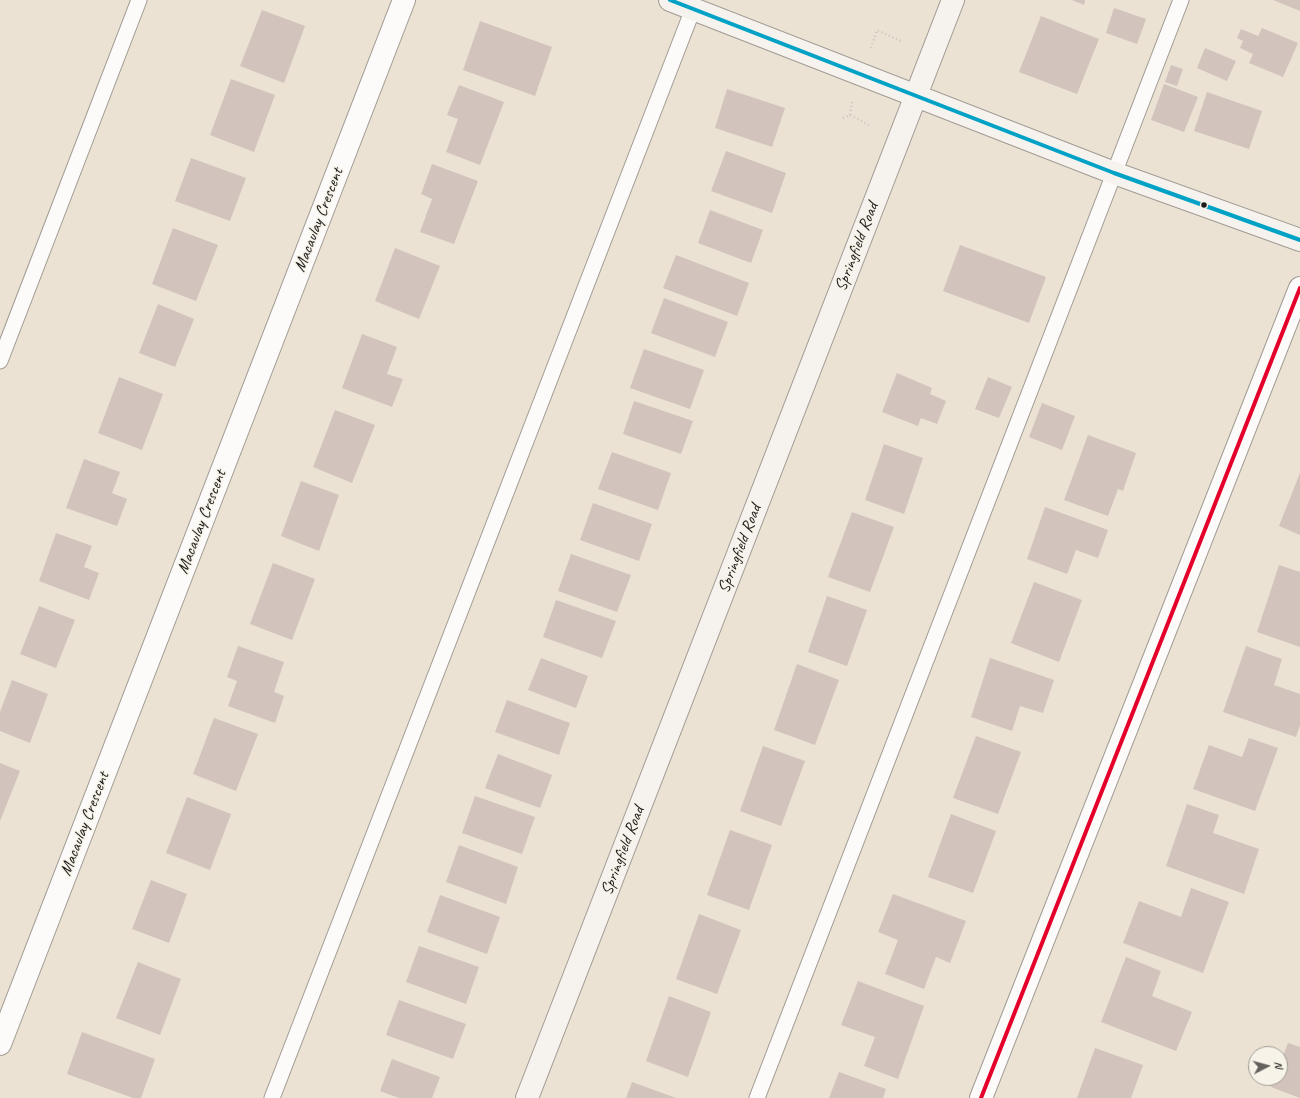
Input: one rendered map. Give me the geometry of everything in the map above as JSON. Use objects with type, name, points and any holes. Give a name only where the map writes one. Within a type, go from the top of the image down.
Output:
[{"type":"street","name":"Macaulay Crescent","points":[[0,1044],[404,0]]},
{"type":"street","points":[[670,0],[1114,173],[1300,240]]},
{"type":"street","name":"Springfield Road","points":[[527,1098],[953,0]]},
{"type":"street","points":[[981,1098],[1300,288]]},
{"type":"lane","points":[[0,361],[138,0]]},
{"type":"lane","points":[[757,1098],[1181,0]]},
{"type":"lane","points":[[272,1098],[693,9]]},
{"type":"path","points":[[869,52],[877,30],[903,42]]},
{"type":"path","points":[[850,115],[852,100]]},
{"type":"path","points":[[844,118],[850,115]]},
{"type":"path","points":[[850,115],[869,125]]},
{"type":"building","points":[[1072,0],[1085,0],[1084,5]]},
{"type":"building","points":[[1273,0],[1300,0],[1300,11]]},
{"type":"building","points":[[1114,8],[1146,19],[1137,44],[1106,33]]},
{"type":"building","points":[[262,10],[305,26],[284,83],[240,66]]},
{"type":"building","points":[[1041,16],[1099,39],[1077,94],[1019,72]]},
{"type":"building","points":[[480,21],[552,47],[535,96],[463,70]]},
{"type":"building","points":[[1262,28],[1298,43],[1283,77],[1249,63],[1253,54],[1240,48],[1243,41],[1237,38],[1241,29],[1258,36]]},
{"type":"building","points":[[1205,48],[1236,61],[1227,81],[1197,68]]},
{"type":"building","points":[[1171,65],[1183,69],[1177,86],[1165,82]]},
{"type":"building","points":[[231,79],[275,95],[254,152],[210,135]]},
{"type":"building","points":[[1164,84],[1198,97],[1184,132],[1151,120]]},
{"type":"building","points":[[459,85],[504,102],[480,165],[446,152],[458,119],[447,115]]},
{"type":"building","points":[[727,89],[785,108],[772,147],[715,128]]},
{"type":"building","points":[[1207,92],[1262,111],[1249,149],[1194,131]]},
{"type":"building","points":[[726,151],[786,173],[772,213],[711,191]]},
{"type":"building","points":[[191,158],[246,178],[230,221],[175,201]]},
{"type":"building","points":[[432,164],[478,181],[454,244],[420,232],[432,199],[421,194]]},
{"type":"building","points":[[710,210],[763,230],[751,263],[698,243]]},
{"type":"building","points":[[173,228],[218,245],[196,301],[152,284]]},
{"type":"building","points":[[960,245],[1046,277],[1029,323],[943,291]]},
{"type":"building","points":[[395,248],[440,266],[419,319],[375,301]]},
{"type":"building","points":[[676,255],[749,283],[737,316],[663,288]]},
{"type":"building","points":[[664,298],[728,322],[715,357],[651,333]]},
{"type":"building","points":[[158,304],[194,319],[175,367],[139,353]]},
{"type":"building","points":[[362,334],[397,347],[387,374],[403,379],[392,407],[342,388]]},
{"type":"building","points":[[644,349],[704,370],[690,409],[630,388]]},
{"type":"building","points":[[897,373],[932,388],[930,394],[946,401],[937,424],[921,418],[918,426],[882,412]]},
{"type":"building","points":[[119,377],[163,394],[142,450],[98,433]]},
{"type":"building","points":[[988,377],[1012,387],[999,418],[975,409]]},
{"type":"building","points":[[634,401],[693,421],[681,454],[623,434]]},
{"type":"building","points":[[1042,403],[1075,416],[1062,450],[1029,437]]},
{"type":"building","points":[[335,410],[375,425],[352,483],[313,467]]},
{"type":"building","points":[[1088,435],[1136,453],[1123,491],[1118,489],[1108,516],[1064,500]]},
{"type":"building","points":[[884,444],[923,458],[904,514],[865,500]]},
{"type":"building","points":[[612,452],[671,473],[658,510],[598,489]]},
{"type":"building","points":[[84,459],[120,472],[112,493],[127,499],[117,526],[66,508]]},
{"type":"building","points":[[1300,473],[1300,535],[1279,526]]},
{"type":"building","points":[[301,481],[339,495],[319,551],[281,536]]},
{"type":"building","points":[[593,503],[652,524],[639,561],[580,540]]},
{"type":"building","points":[[1045,507],[1108,530],[1098,558],[1076,550],[1067,574],[1027,559]]},
{"type":"building","points":[[852,512],[894,527],[870,592],[828,577]]},
{"type":"building","points":[[56,533],[92,546],[84,567],[99,573],[89,600],[39,581]]},
{"type":"building","points":[[571,554],[631,575],[617,612],[558,591]]},
{"type":"building","points":[[273,563],[315,579],[292,640],[250,624]]},
{"type":"building","points":[[1279,565],[1300,572],[1300,647],[1257,632]]},
{"type":"building","points":[[1034,582],[1082,600],[1059,662],[1011,643]]},
{"type":"building","points":[[827,596],[867,610],[847,666],[808,652]]},
{"type":"building","points":[[556,600],[616,621],[602,658],[543,637]]},
{"type":"building","points":[[39,606],[75,620],[56,668],[20,654]]},
{"type":"building","points":[[238,646],[284,662],[274,692],[284,696],[275,723],[228,706],[237,681],[227,677]]},
{"type":"building","points":[[1246,646],[1282,659],[1274,685],[1300,694],[1300,725],[1296,737],[1223,712]]},
{"type":"building","points":[[541,658],[588,676],[576,708],[528,690]]},
{"type":"building","points":[[990,658],[1054,680],[1043,713],[1020,706],[1012,731],[971,717]]},
{"type":"building","points":[[797,664],[839,680],[815,745],[774,730]]},
{"type":"building","points":[[12,680],[48,694],[30,743],[0,731],[0,712]]},
{"type":"building","points":[[507,700],[570,723],[559,755],[495,732]]},
{"type":"building","points":[[214,718],[258,734],[236,791],[193,774]]},
{"type":"building","points":[[976,736],[1021,752],[998,814],[953,798]]},
{"type":"building","points":[[1249,738],[1278,748],[1255,811],[1193,789],[1209,745],[1242,757]]},
{"type":"building","points":[[763,746],[805,761],[781,826],[740,811]]},
{"type":"building","points":[[498,754],[552,775],[540,808],[485,788]]},
{"type":"building","points":[[0,763],[20,771],[0,821]]},
{"type":"building","points":[[475,796],[535,817],[522,854],[462,833]]},
{"type":"building","points":[[187,797],[231,814],[210,870],[166,853]]},
{"type":"building","points":[[1187,804],[1219,815],[1213,833],[1259,849],[1244,894],[1166,866]]},
{"type":"building","points":[[951,814],[996,831],[973,893],[928,877]]},
{"type":"building","points":[[730,830],[772,845],[749,910],[707,895]]},
{"type":"building","points":[[459,845],[518,867],[506,904],[446,882]]},
{"type":"building","points":[[151,880],[187,894],[169,943],[132,929]]},
{"type":"building","points":[[1191,888],[1229,902],[1203,973],[1123,943],[1139,901],[1181,917]]},
{"type":"building","points":[[893,894],[966,921],[950,963],[936,957],[924,989],[885,974],[898,940],[878,932]]},
{"type":"building","points":[[440,895],[500,917],[487,954],[427,932]]},
{"type":"building","points":[[699,914],[741,930],[717,994],[676,979]]},
{"type":"building","points":[[419,946],[479,967],[466,1004],[406,982]]},
{"type":"building","points":[[1126,957],[1161,971],[1152,996],[1192,1012],[1176,1051],[1101,1022]]},
{"type":"building","points":[[138,962],[181,979],[160,1035],[116,1018]]},
{"type":"building","points":[[858,981],[924,1006],[898,1079],[864,1066],[875,1037],[841,1025]]},
{"type":"building","points":[[669,996],[711,1012],[688,1077],[646,1061]]},
{"type":"building","points":[[399,1000],[466,1024],[453,1059],[386,1035]]},
{"type":"building","points":[[82,1032],[155,1059],[141,1098],[133,1098],[67,1074]]},
{"type":"building","points":[[1288,1043],[1300,1047],[1300,1098],[1271,1087],[1288,1086]]},
{"type":"building","points":[[1095,1048],[1143,1065],[1131,1098],[1077,1098]]},
{"type":"building","points":[[392,1059],[440,1077],[432,1098],[399,1098],[380,1091]]},
{"type":"building","points":[[839,1072],[886,1089],[883,1098],[829,1098]]},
{"type":"building","points":[[632,1082],[676,1098],[626,1098]]},
{"type":"transit line","points":[[670,0],[1114,173],[1300,240]]},
{"type":"transit line","points":[[981,1098],[1300,288]]}]
